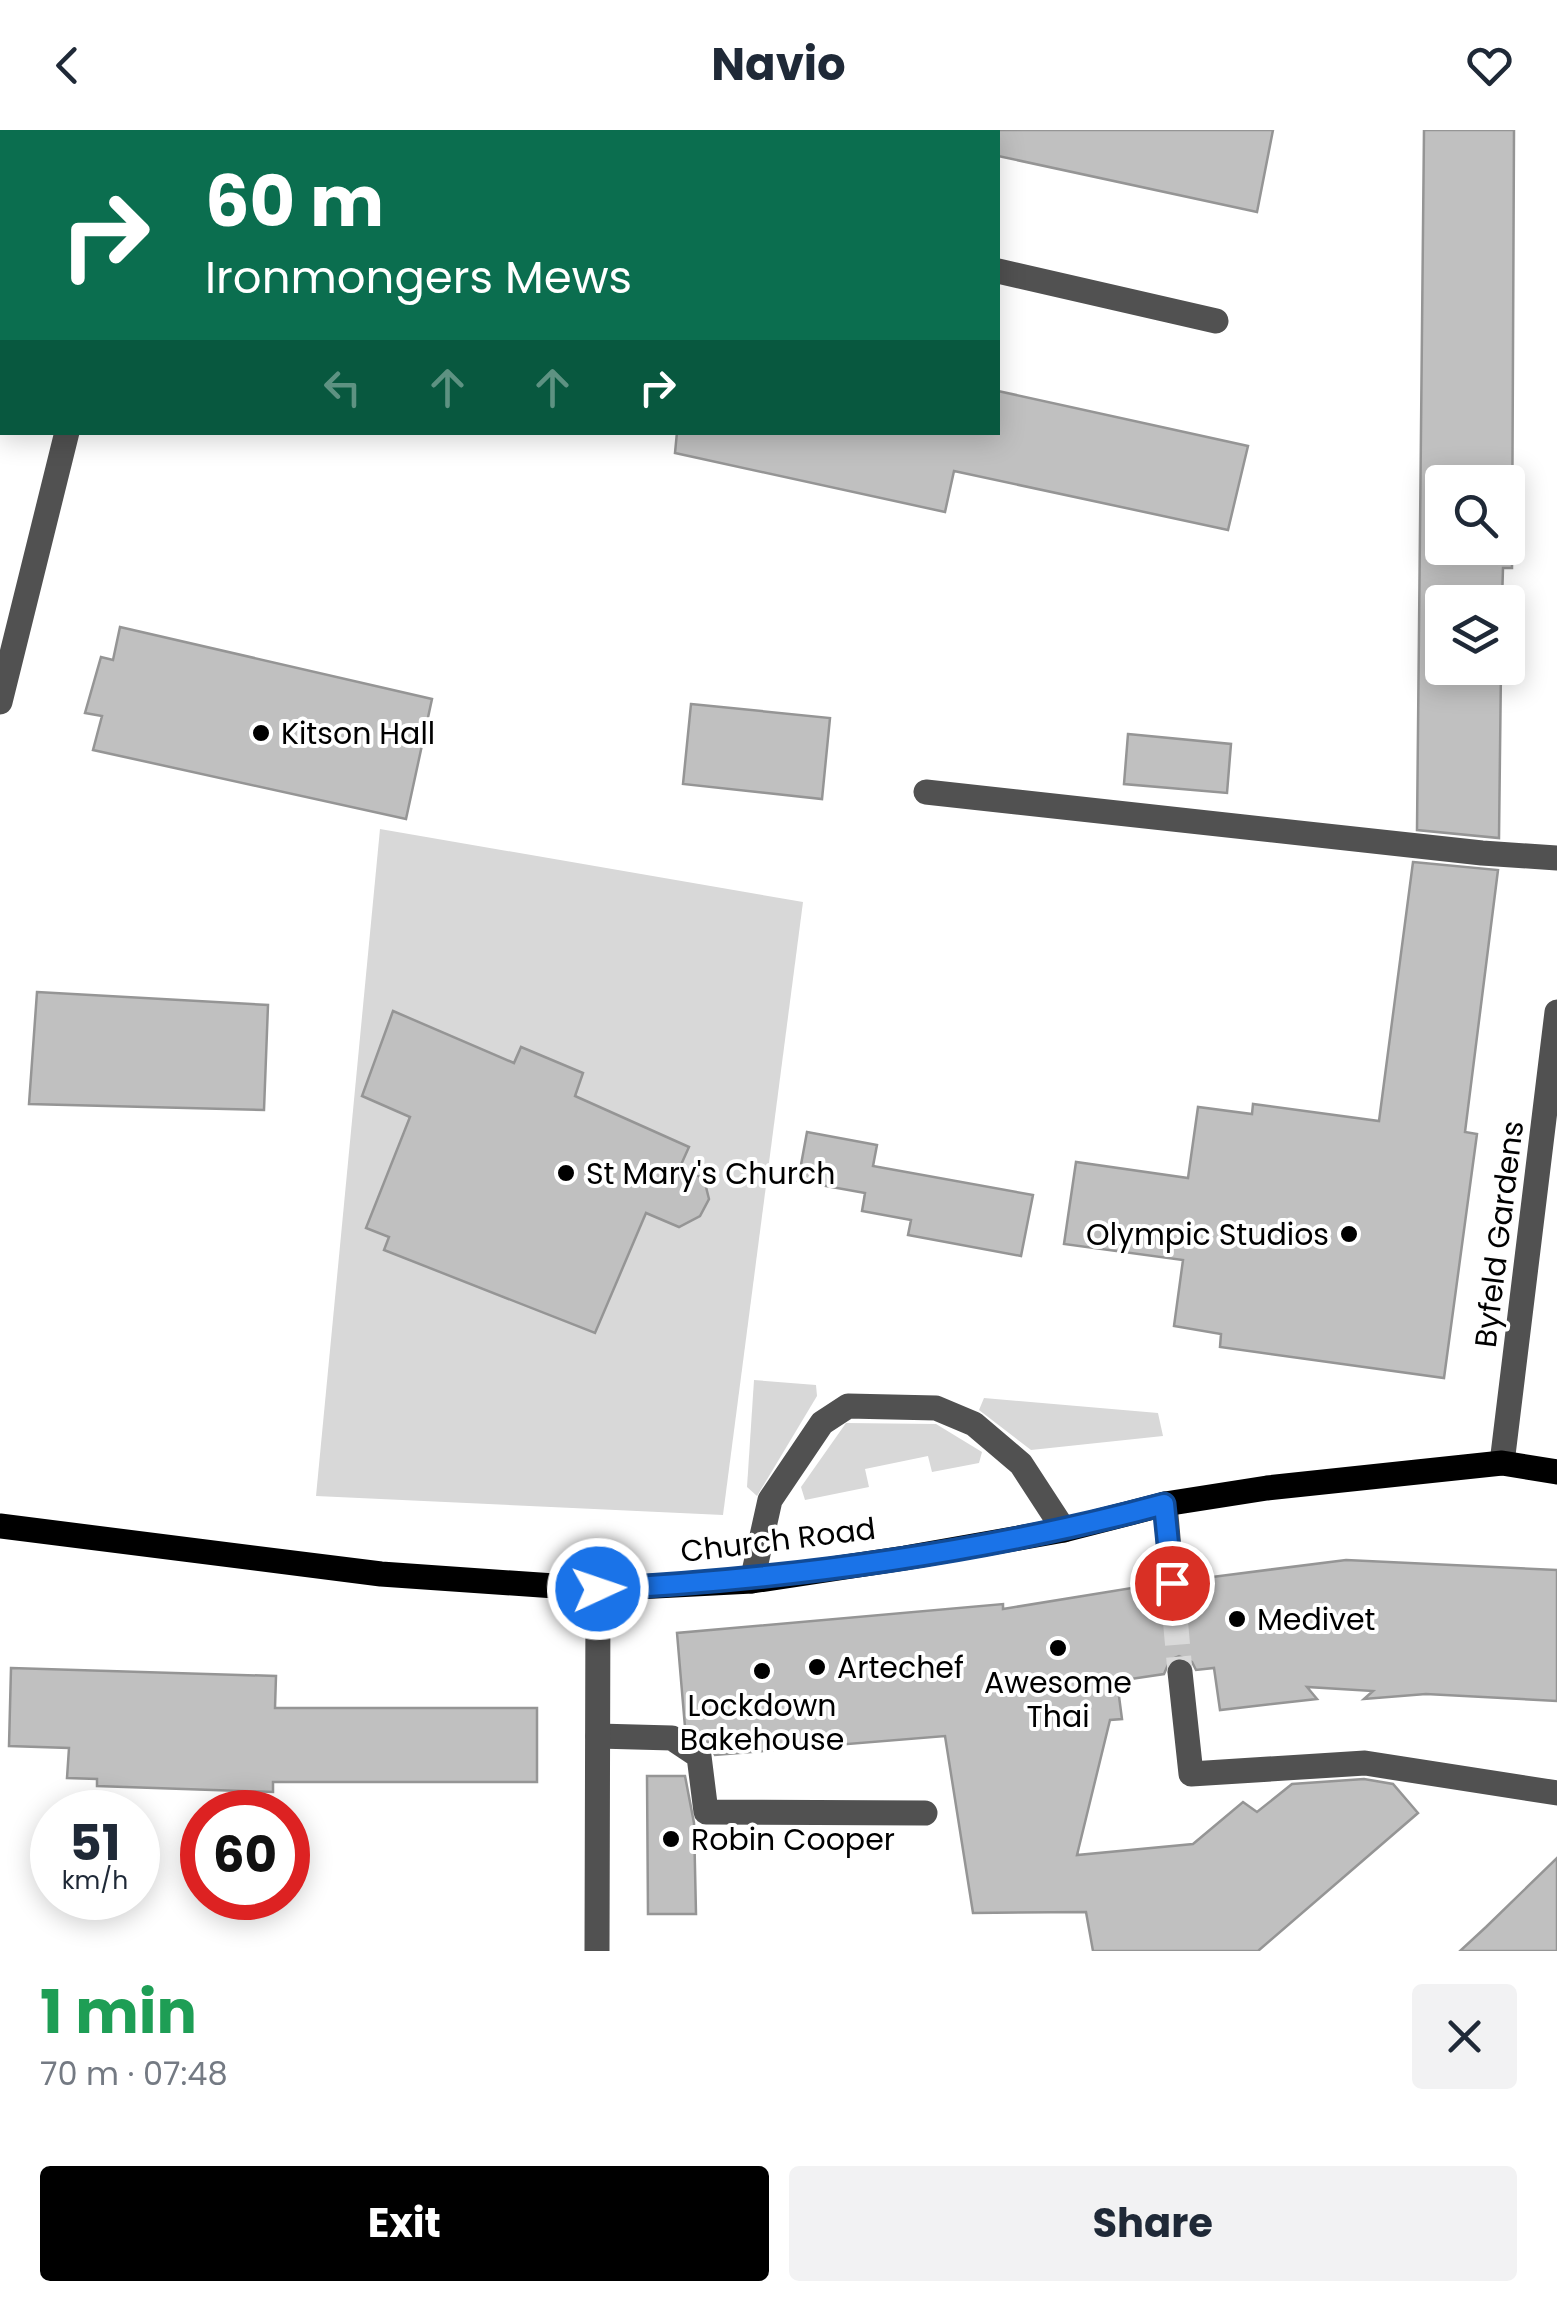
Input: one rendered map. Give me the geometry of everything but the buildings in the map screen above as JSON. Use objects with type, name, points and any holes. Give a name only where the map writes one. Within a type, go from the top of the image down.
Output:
[{"type":"main road","name":"Church Road","points":[[0,1526],[381,1574],[598,1589],[752,1581],[1064,1530],[1164,1504],[1268,1488],[1502,1463],[1557,1472]]},
{"type":"street","points":[[1000,271],[1216,321]]},
{"type":"street","points":[[0,702],[66,435]]},
{"type":"street","points":[[926,792],[1482,854],[1557,858]]},
{"type":"street","name":"Byfeld Gardens","points":[[1502,1463],[1551,1142],[1557,1012]]},
{"type":"street","points":[[752,1581],[770,1500],[822,1423],[848,1406],[936,1408],[974,1424],[1021,1464],[1064,1530]]},
{"type":"street","points":[[1164,1504],[1172,1583]]},
{"type":"street","points":[[597,1951],[598,1589]]},
{"type":"street","points":[[1180,1672],[1191,1774],[1365,1763],[1557,1793]]},
{"type":"street","points":[[598,1736],[672,1738],[699,1756],[706,1812],[925,1813]]},
{"type":"shaded area","points":[[380,829],[803,902],[723,1515],[316,1496]]},
{"type":"shaded area","points":[[754,1380],[816,1385],[817,1396],[757,1496],[747,1487]]},
{"type":"shaded area","points":[[984,1398],[1158,1413],[1163,1436],[1031,1450],[979,1410]]},
{"type":"shaded area","points":[[846,1423],[936,1424],[982,1452],[979,1463],[932,1472],[928,1456],[865,1469],[869,1487],[805,1500],[801,1487]]},
{"type":"tunnel","points":[[1172,1583],[1180,1672]]},
{"type":"place","name":"Kitson Hall","points":[[261,733]]},
{"type":"place","name":"St Mary's Church","points":[[566,1173]]},
{"type":"place","name":"Olympic Studios","points":[[1349,1234]]},
{"type":"place","name":"Medivet","points":[[1237,1619]]},
{"type":"place","name":"Awesome Thai","points":[[1058,1648]]},
{"type":"place","name":"Artechef","points":[[817,1667]]},
{"type":"place","name":"Lockdown Bakehouse","points":[[762,1671]]},
{"type":"place","name":"Robin Cooper","points":[[671,1839]]},
{"type":"route","points":[[598,1589],[752,1581],[906,1558],[1064,1530],[1164,1504],[1172,1583]]}]
